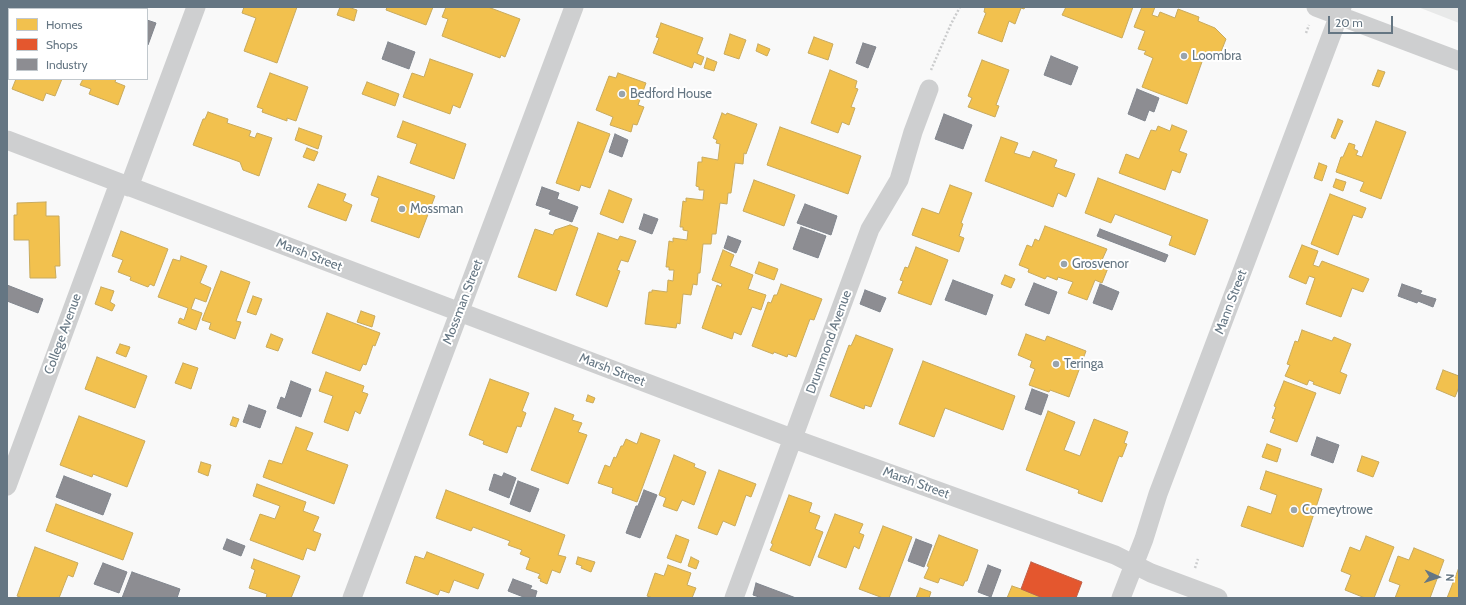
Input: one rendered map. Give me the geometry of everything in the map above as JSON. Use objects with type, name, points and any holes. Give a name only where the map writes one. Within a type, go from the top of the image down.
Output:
[{"type":"street","name":"College Avenue","points":[[7,486],[124,185],[196,7]]},
{"type":"street","name":"Mossman Street","points":[[352,598],[574,7]]},
{"type":"street","points":[[1316,7],[1340,11],[1459,61]]},
{"type":"street","name":"Mann Street","points":[[1122,598],[1135,565],[1158,494],[1340,11]]},
{"type":"street","name":"Drummond Avenue","points":[[734,598],[794,439],[870,229],[899,180],[913,132],[929,89]]},
{"type":"street","name":"Marsh Street","points":[[7,140],[794,439],[1104,551],[1151,573],[1218,598]]},
{"type":"path","points":[[932,68],[960,7]]},
{"type":"path","points":[[1194,569],[1198,560]]},
{"type":"shaded area","points":[[1418,7],[1459,7],[1459,23]]},
{"type":"building: Homes","points":[[244,7],[297,7],[277,63],[244,51],[256,18],[242,13]]},
{"type":"building: Homes","points":[[340,7],[348,7],[357,10],[354,21],[337,15]]},
{"type":"building: Homes","points":[[387,7],[433,7],[426,25],[386,10]]},
{"type":"building: Homes","points":[[446,7],[488,7],[520,19],[505,57],[501,55],[500,58],[442,36],[448,19],[442,17]]},
{"type":"building: Homes","points":[[985,7],[1025,7],[1024,9],[1021,8],[1015,24],[1009,21],[1002,42],[978,33],[986,13],[984,12]]},
{"type":"building: Homes","points":[[1066,7],[1133,7],[1122,38],[1062,15]]},
{"type":"building: Homes","name":"Loombra","points":[[1142,7],[1155,7],[1152,15],[1158,17],[1160,12],[1175,18],[1178,9],[1199,17],[1198,21],[1215,28],[1226,39],[1219,57],[1203,59],[1187,104],[1142,87],[1153,58],[1144,54],[1146,51],[1138,49],[1145,31],[1134,27]]},
{"type":"building: Homes","points":[[661,23],[703,38],[697,54],[704,57],[701,65],[694,62],[692,68],[653,53],[659,38],[656,37]]},
{"type":"building: Homes","points":[[730,34],[746,40],[739,59],[724,54]]},
{"type":"building: Homes","points":[[814,37],[833,44],[828,60],[808,53]]},
{"type":"building: Homes","points":[[758,44],[770,49],[767,56],[756,51]]},
{"type":"building: Homes","points":[[707,58],[717,62],[714,71],[704,68]]},
{"type":"building: Homes","points":[[430,59],[473,74],[460,108],[453,105],[450,114],[403,97],[412,73],[424,77]]},
{"type":"building: Homes","points":[[982,60],[1009,70],[996,105],[999,106],[995,117],[968,107],[972,98],[968,96]]},
{"type":"building: Homes","points":[[830,70],[857,81],[855,88],[858,89],[851,107],[855,108],[849,125],[842,122],[838,133],[811,123]]},
{"type":"building: Homes","points":[[1378,70],[1385,72],[1379,87],[1372,85]]},
{"type":"building: Homes","points":[[270,73],[308,87],[296,121],[287,118],[287,121],[262,112],[263,109],[257,107]]},
{"type":"building: Homes","name":"Bedford House","points":[[618,73],[646,83],[638,105],[644,107],[637,125],[633,124],[631,132],[610,125],[613,117],[596,110],[609,76],[616,78]]},
{"type":"building: Homes","points":[[16,80],[62,80],[55,96],[46,93],[43,101],[12,89]]},
{"type":"building: Homes","points":[[82,80],[116,80],[115,82],[125,86],[118,105],[89,94],[91,89],[80,85]]},
{"type":"building: Homes","points":[[367,82],[399,94],[395,106],[362,94]]},
{"type":"building: Homes","points":[[208,112],[228,119],[227,123],[251,131],[249,136],[255,138],[257,133],[272,138],[259,176],[243,170],[240,162],[193,145],[203,119],[205,119]]},
{"type":"building: Homes","points":[[722,113],[726,115],[727,113],[757,124],[746,154],[744,153],[743,164],[735,163],[731,193],[728,193],[727,204],[720,203],[716,234],[712,234],[711,244],[703,244],[700,273],[698,273],[697,285],[693,284],[691,295],[683,294],[680,324],[677,323],[676,328],[645,324],[649,292],[652,292],[652,290],[667,292],[668,280],[673,281],[674,270],[669,270],[669,267],[666,267],[669,241],[673,242],[673,238],[687,240],[688,231],[683,230],[683,227],[680,227],[683,201],[686,202],[686,198],[703,200],[704,190],[699,190],[699,187],[696,186],[698,162],[702,162],[702,157],[718,160],[720,144],[716,143],[717,140],[713,138]]},
{"type":"building: Homes","points":[[1338,119],[1343,121],[1335,139],[1331,137]]},
{"type":"building: Homes","points":[[403,121],[466,144],[454,179],[410,163],[417,144],[397,137]]},
{"type":"building: Homes","points":[[1376,121],[1406,132],[1381,199],[1360,191],[1364,182],[1336,172],[1341,157],[1343,157],[1349,143],[1355,145],[1354,149],[1358,151],[1356,155],[1362,157]]},
{"type":"building: Homes","points":[[578,122],[610,134],[590,188],[581,185],[579,191],[556,183]]},
{"type":"building: Homes","points":[[1172,125],[1187,131],[1179,151],[1187,154],[1180,173],[1172,170],[1165,190],[1119,173],[1126,154],[1139,159],[1151,130],[1156,131],[1158,126],[1170,131]]},
{"type":"building: Homes","points":[[780,127],[861,156],[848,194],[767,165]]},
{"type":"building: Homes","points":[[299,128],[322,136],[318,149],[295,140]]},
{"type":"building: Homes","points":[[1001,137],[1018,143],[1014,153],[1030,158],[1033,151],[1057,160],[1054,167],[1075,174],[1066,197],[1058,193],[1053,207],[985,181]]},
{"type":"building: Homes","points":[[307,148],[318,152],[314,161],[303,157]]},
{"type":"building: Homes","points":[[1319,163],[1327,166],[1322,181],[1314,178]]},
{"type":"building: Homes","name":"Mossman","points":[[378,176],[435,196],[419,238],[371,221],[379,198],[371,195]]},
{"type":"building: Homes","points":[[1098,178],[1208,220],[1195,255],[1169,245],[1172,236],[1115,214],[1111,223],[1085,213]]},
{"type":"building: Homes","points":[[1336,179],[1346,182],[1343,191],[1333,187]]},
{"type":"building: Homes","points":[[754,180],[795,195],[784,226],[743,211]]},
{"type":"building: Homes","points":[[318,184],[346,194],[343,201],[352,205],[346,221],[308,207]]},
{"type":"building: Homes","points":[[950,185],[972,193],[961,223],[963,224],[959,236],[964,238],[959,252],[912,235],[922,208],[939,214]]},
{"type":"building: Homes","points":[[609,190],[632,199],[623,223],[600,214]]},
{"type":"building: Homes","points":[[1330,194],[1366,208],[1362,218],[1353,215],[1338,255],[1311,244]]},
{"type":"building: Homes","points":[[46,202],[46,216],[59,216],[60,266],[55,266],[56,278],[30,278],[29,240],[14,240],[14,215],[17,215],[17,203]]},
{"type":"building: Homes","points":[[570,225],[578,228],[556,291],[518,277],[535,229],[553,235],[555,230]]},
{"type":"building: Homes","name":"Grosvenor","points":[[1045,226],[1107,249],[1102,260],[1110,263],[1102,283],[1095,280],[1087,300],[1068,293],[1073,282],[1058,277],[1057,280],[1047,276],[1045,279],[1028,272],[1029,269],[1019,265],[1027,245],[1032,247],[1035,239],[1039,241]]},
{"type":"building: Homes","points":[[121,231],[168,249],[154,286],[150,284],[148,287],[130,280],[131,277],[118,272],[123,260],[112,256]]},
{"type":"building: Homes","points":[[598,233],[618,240],[620,236],[636,241],[628,262],[621,260],[617,270],[620,271],[607,307],[576,295]]},
{"type":"building: Homes","points":[[1302,245],[1318,251],[1313,265],[1319,267],[1322,261],[1369,279],[1363,292],[1352,288],[1341,317],[1306,304],[1315,278],[1309,276],[1306,284],[1289,277]]},
{"type":"building: Homes","points":[[916,247],[948,260],[931,305],[898,293],[903,281],[900,280],[905,267],[908,268]]},
{"type":"building: Homes","points":[[723,250],[734,255],[730,266],[753,275],[748,289],[766,295],[761,310],[752,307],[741,335],[734,332],[732,339],[702,328],[717,285],[721,287],[722,284],[712,280]]},
{"type":"building: Homes","points":[[181,256],[207,266],[200,283],[211,288],[206,302],[195,298],[191,309],[202,313],[196,330],[178,323],[180,318],[184,320],[188,308],[158,297],[173,259],[180,261]]},
{"type":"building: Homes","points":[[759,262],[778,269],[774,280],[755,273]]},
{"type":"building: Homes","points":[[221,271],[250,282],[236,321],[241,322],[235,339],[209,329],[211,323],[202,320]]},
{"type":"building: Homes","points":[[1005,275],[1015,279],[1011,288],[1001,284]]},
{"type":"building: Homes","points":[[781,284],[822,299],[814,320],[810,319],[796,357],[788,354],[787,357],[774,352],[773,354],[752,346],[768,302],[771,303],[774,295],[777,295]]},
{"type":"building: Homes","points":[[101,287],[114,291],[110,302],[115,305],[112,311],[95,304]]},
{"type":"building: Homes","points":[[253,296],[262,299],[256,315],[247,312]]},
{"type":"building: Homes","points":[[361,311],[375,316],[372,327],[357,322]]},
{"type":"building: Homes","points":[[327,313],[380,333],[375,346],[373,345],[366,365],[363,364],[360,371],[312,353]]},
{"type":"building: Homes","points":[[1302,330],[1332,341],[1334,337],[1351,344],[1340,372],[1347,375],[1340,394],[1313,384],[1314,382],[1309,380],[1307,385],[1285,376],[1290,365],[1287,364],[1295,341],[1298,342]]},
{"type":"building: Homes","points":[[271,334],[283,339],[278,351],[266,347]]},
{"type":"building: Homes","name":"Teringa","points":[[1026,334],[1045,341],[1047,336],[1086,351],[1069,397],[1050,390],[1049,392],[1029,385],[1035,369],[1030,367],[1032,361],[1018,355]]},
{"type":"building: Homes","points":[[856,335],[893,349],[871,407],[865,405],[864,409],[830,396],[849,345],[851,346]]},
{"type":"building: Homes","points":[[120,344],[130,347],[126,357],[116,353]]},
{"type":"building: Homes","points":[[97,357],[147,376],[135,408],[85,389]]},
{"type":"building: Homes","points":[[923,361],[1015,396],[1003,430],[945,408],[934,437],[899,424]]},
{"type":"building: Homes","points":[[183,363],[198,368],[191,389],[175,383]]},
{"type":"building: Homes","points":[[1443,370],[1459,376],[1459,387],[1455,397],[1436,389]]},
{"type":"building: Homes","points":[[326,372],[364,386],[362,392],[368,394],[360,414],[355,411],[348,431],[324,422],[333,396],[319,391]]},
{"type":"building: Homes","points":[[490,379],[529,393],[522,411],[526,413],[521,427],[517,426],[507,453],[483,444],[484,441],[469,435]]},
{"type":"building: Homes","points":[[1284,381],[1316,393],[1297,442],[1270,432],[1275,419],[1272,418],[1276,407],[1274,406]]},
{"type":"building: Homes","points":[[588,395],[595,398],[593,403],[586,401]]},
{"type":"building: Homes","points":[[555,408],[574,415],[572,420],[582,423],[578,432],[587,435],[568,484],[531,470]]},
{"type":"building: Homes","points":[[1048,411],[1075,422],[1064,450],[1080,456],[1094,419],[1128,432],[1124,443],[1127,444],[1122,457],[1119,456],[1102,502],[1078,493],[1079,490],[1026,470]]},
{"type":"building: Homes","points":[[79,416],[145,441],[127,487],[93,474],[92,477],[60,465]]},
{"type":"building: Homes","points":[[233,417],[239,419],[236,427],[230,425]]},
{"type":"building: Homes","points":[[296,427],[313,433],[306,450],[348,465],[334,504],[263,477],[269,460],[282,464]]},
{"type":"building: Homes","points":[[641,433],[660,440],[637,502],[612,493],[613,488],[598,483],[605,465],[610,467],[614,457],[616,458],[626,439],[637,444]]},
{"type":"building: Homes","points":[[1267,444],[1281,449],[1277,462],[1262,457]]},
{"type":"building: Homes","points":[[674,455],[695,464],[694,467],[706,472],[694,505],[682,500],[677,511],[663,506],[666,498],[659,495]]},
{"type":"building: Homes","points":[[1362,456],[1379,462],[1373,477],[1357,471]]},
{"type":"building: Homes","points":[[201,462],[211,465],[208,476],[198,472]]},
{"type":"building: Homes","points":[[719,470],[756,484],[751,497],[746,495],[735,526],[723,521],[717,535],[698,528]]},
{"type":"building: Homes","name":"Comeytrowe","points":[[1266,471],[1322,489],[1303,547],[1241,526],[1248,506],[1271,514],[1277,495],[1260,489]]},
{"type":"building: Homes","points":[[257,484],[306,502],[303,511],[319,517],[313,531],[321,534],[315,551],[307,548],[303,560],[250,540],[260,514],[275,519],[280,506],[253,496]]},
{"type":"building: Homes","points":[[446,490],[565,535],[558,555],[566,557],[560,573],[552,570],[547,584],[540,581],[541,579],[538,578],[540,574],[526,569],[530,558],[520,554],[522,550],[508,545],[510,541],[473,527],[471,531],[436,518]]},
{"type":"building: Homes","points":[[789,495],[812,503],[809,512],[820,516],[815,529],[823,532],[810,566],[770,550],[773,544],[771,543]]},
{"type":"building: Homes","points":[[56,504],[133,533],[123,560],[46,531]]},
{"type":"building: Homes","points":[[835,514],[863,524],[859,533],[864,535],[859,549],[854,546],[846,568],[818,557]]},
{"type":"building: Homes","points":[[883,526],[912,537],[889,598],[883,598],[859,589]]},
{"type":"building: Homes","points":[[676,535],[689,540],[681,563],[667,558]]},
{"type":"building: Homes","points":[[939,535],[978,550],[967,581],[965,581],[963,586],[940,578],[938,583],[924,578]]},
{"type":"building: Homes","points":[[1366,536],[1394,547],[1374,598],[1365,598],[1345,590],[1351,575],[1341,571],[1350,547],[1360,551]]},
{"type":"building: Homes","points":[[35,547],[78,563],[73,577],[68,575],[59,598],[22,598],[17,596]]},
{"type":"building: Homes","points":[[1414,548],[1444,560],[1430,598],[1395,598],[1400,585],[1389,581],[1398,556],[1409,560]]},
{"type":"building: Homes","points":[[427,552],[484,574],[478,589],[454,580],[449,593],[440,590],[438,595],[406,583],[415,556],[424,559]]},
{"type":"building: Homes","points":[[578,557],[595,562],[591,572],[576,564]]},
{"type":"building: Homes","points":[[691,557],[699,561],[696,569],[688,566]]},
{"type":"building: Homes","points":[[254,559],[300,576],[291,598],[266,598],[267,594],[249,588],[255,570],[251,568]]},
{"type":"building: Homes","points":[[668,565],[691,573],[687,585],[696,588],[692,598],[653,598],[647,596],[655,573],[664,576]]},
{"type":"building: Homes","points":[[1458,570],[1459,598],[1447,598]]},
{"type":"building: Homes","points":[[1012,586],[1021,589],[1043,598],[1007,598]]},
{"type":"building: Homes","points":[[920,588],[931,592],[929,598],[916,598]]},
{"type":"building: Shops","points":[[1031,562],[1082,582],[1076,598],[1043,598],[1021,589]]},
{"type":"building: Industry","points":[[148,20],[156,23],[148,45]]},
{"type":"building: Industry","points":[[388,42],[415,52],[409,69],[382,59]]},
{"type":"building: Industry","points":[[863,43],[876,47],[868,68],[856,63]]},
{"type":"building: Industry","points":[[1051,56],[1078,67],[1071,85],[1044,75]]},
{"type":"building: Industry","points":[[1137,89],[1159,98],[1154,112],[1149,110],[1145,121],[1128,114]]},
{"type":"building: Industry","points":[[944,114],[972,125],[963,149],[935,139]]},
{"type":"building: Industry","points":[[615,134],[628,140],[622,157],[609,152]]},
{"type":"building: Industry","points":[[542,187],[559,193],[557,199],[578,207],[572,222],[549,214],[551,210],[536,205]]},
{"type":"building: Industry","points":[[805,204],[837,216],[831,235],[797,223]]},
{"type":"building: Industry","points":[[644,214],[658,219],[652,234],[639,229]]},
{"type":"building: Industry","points":[[801,227],[826,236],[818,258],[793,249]]},
{"type":"building: Industry","points":[[1100,229],[1168,255],[1165,262],[1097,236]]},
{"type":"building: Industry","points":[[728,236],[741,241],[736,253],[724,248]]},
{"type":"building: Industry","points":[[953,280],[993,295],[986,315],[945,300]]},
{"type":"building: Industry","points":[[1034,283],[1057,292],[1049,314],[1025,305]]},
{"type":"building: Industry","points":[[1100,284],[1119,292],[1112,310],[1093,303]]},
{"type":"building: Industry","points":[[1402,284],[1422,291],[1420,294],[1436,299],[1433,307],[1418,301],[1417,303],[1398,296]]},
{"type":"building: Industry","points":[[7,285],[43,299],[38,313],[7,301]]},
{"type":"building: Industry","points":[[865,290],[886,298],[880,312],[860,304]]},
{"type":"building: Industry","points":[[291,381],[311,389],[301,417],[277,408],[281,397],[285,399]]},
{"type":"building: Industry","points":[[1032,389],[1048,395],[1041,415],[1025,409]]},
{"type":"building: Industry","points":[[249,405],[266,411],[260,428],[243,422]]},
{"type":"building: Industry","points":[[1317,437],[1339,445],[1333,463],[1311,455]]},
{"type":"building: Industry","points":[[504,473],[516,478],[509,498],[489,490],[494,474],[502,477]]},
{"type":"building: Industry","points":[[64,476],[111,494],[103,515],[56,497]]},
{"type":"building: Industry","points":[[518,481],[539,489],[530,512],[510,504]]},
{"type":"building: Industry","points":[[644,490],[657,495],[640,538],[626,533],[636,506],[638,506]]},
{"type":"building: Industry","points":[[227,539],[245,546],[241,556],[223,549]]},
{"type":"building: Industry","points":[[916,539],[932,545],[924,567],[908,561]]},
{"type":"building: Industry","points":[[103,563],[127,572],[119,593],[94,584]]},
{"type":"building: Industry","points":[[988,565],[1001,570],[991,597],[978,592]]},
{"type":"building: Industry","points":[[132,572],[180,589],[177,598],[122,598]]},
{"type":"building: Industry","points":[[513,579],[532,586],[530,589],[537,591],[535,598],[526,598],[508,591]]},
{"type":"building: Industry","points":[[756,583],[796,598],[762,598],[753,595]]},
{"type":"place","name":"Loombra","points":[[1184,56]]},
{"type":"place","name":"Bedford House","points":[[622,94]]},
{"type":"place","name":"Mossman","points":[[402,209]]},
{"type":"place","name":"Grosvenor","points":[[1064,264]]},
{"type":"place","name":"Teringa","points":[[1056,364]]},
{"type":"place","name":"Comeytrowe","points":[[1294,510]]}]
